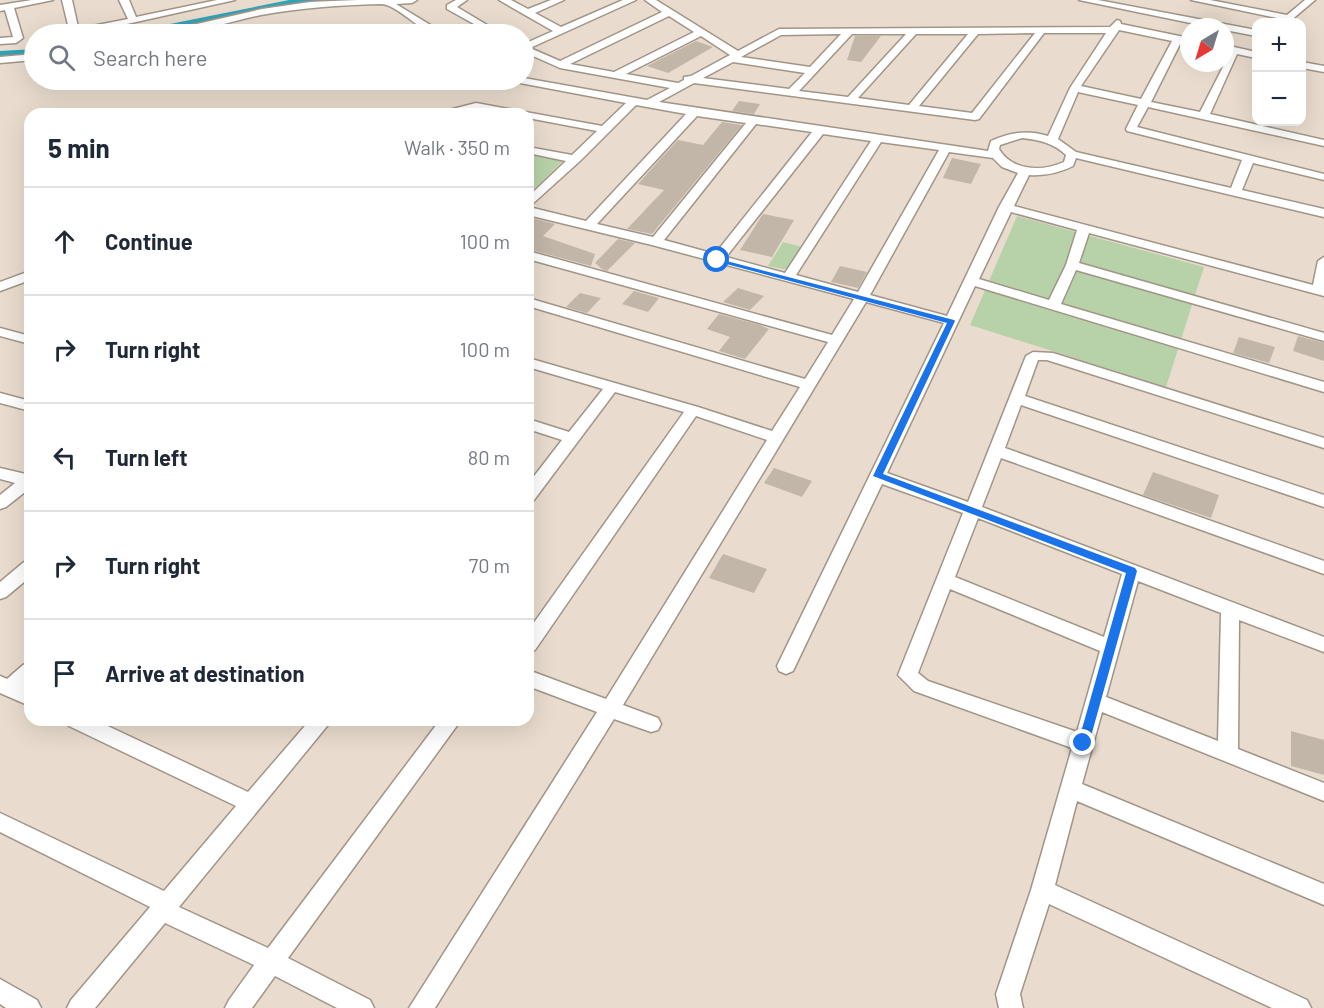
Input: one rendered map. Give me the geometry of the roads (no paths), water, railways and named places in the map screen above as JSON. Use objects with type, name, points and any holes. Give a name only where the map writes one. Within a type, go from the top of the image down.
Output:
[{"type":"street","points":[[0,41],[13,41],[18,38],[5,7],[48,0]]},
{"type":"street","points":[[67,0],[73,24]]},
{"type":"street","points":[[133,20],[124,1],[135,0]]},
{"type":"street","points":[[114,24],[230,0]]},
{"type":"street","points":[[205,24],[271,10],[310,5],[412,0]]},
{"type":"street","points":[[462,0],[450,7],[480,24]]},
{"type":"street","points":[[504,0],[560,31]]},
{"type":"street","points":[[527,13],[559,0]]},
{"type":"street","points":[[534,43],[631,0]]},
{"type":"street","points":[[650,0],[732,56],[813,70]]},
{"type":"street","points":[[1084,0],[1252,32]]},
{"type":"street","points":[[1052,140],[1075,88],[1114,28],[1137,0]]},
{"type":"street","points":[[1196,0],[1278,18]]},
{"type":"street","points":[[1295,0],[1309,1]]},
{"type":"street","points":[[386,1],[424,24]]},
{"type":"street","points":[[1289,18],[1309,1]]},
{"type":"street","points":[[560,65],[669,12]]},
{"type":"street","points":[[648,104],[778,32],[1114,28],[1178,39],[1131,127],[1133,131],[1324,177]]},
{"type":"street","points":[[688,80],[975,117],[1042,30]]},
{"type":"street","points":[[851,100],[914,31]]},
{"type":"street","points":[[912,108],[975,31]]},
{"type":"street","points":[[790,94],[849,32]]},
{"type":"street","points":[[615,75],[700,33]]},
{"type":"street","points":[[1234,50],[1252,54]]},
{"type":"street","points":[[534,53],[560,65],[677,86]]},
{"type":"street","points":[[0,60],[24,58]]},
{"type":"street","points":[[1306,66],[1324,69]]},
{"type":"street","points":[[1203,117],[1221,72]]},
{"type":"street","points":[[534,83],[694,112],[995,155],[1007,164],[1025,170],[1046,171],[1063,168],[1069,164],[1072,154]]},
{"type":"street","points":[[1075,88],[1203,117],[1273,127],[1324,143]]},
{"type":"street","points":[[534,198],[634,101]]},
{"type":"street","points":[[468,108],[476,106],[487,108]]},
{"type":"street","points":[[589,226],[694,112]]},
{"type":"street","points":[[534,116],[603,129]]},
{"type":"street","points":[[656,242],[753,121]]},
{"type":"street","points":[[717,260],[820,130]]},
{"type":"street","points":[[995,155],[993,149],[995,143],[1011,136],[1035,136],[1052,140],[1066,147],[1072,154],[1324,213]]},
{"type":"street","points":[[788,278],[878,138]]},
{"type":"street","points":[[421,1008],[610,709],[809,385],[863,296],[946,148]]},
{"type":"street","points":[[534,151],[576,159]]},
{"type":"street","points":[[1236,191],[1248,159]]},
{"type":"street","points":[[786,666],[1005,207],[1025,170]]},
{"type":"street","points":[[1005,207],[1321,291],[1324,261]]},
{"type":"street","points":[[534,213],[656,242],[951,321]]},
{"type":"street","points":[[1054,305],[1072,265],[1084,228]]},
{"type":"street","points":[[534,257],[835,340]]},
{"type":"street","points":[[1072,265],[1324,337]]},
{"type":"street","points":[[6,284],[24,277]]},
{"type":"street","points":[[971,281],[1324,387]]},
{"type":"street","points":[[6,284],[24,285]]},
{"type":"street","points":[[534,304],[809,385]]},
{"type":"street","points":[[0,332],[24,338]]},
{"type":"street","points":[[1083,743],[921,686],[908,675],[1033,356],[1041,355],[1324,443]]},
{"type":"street","points":[[534,364],[693,410],[776,438]]},
{"type":"street","points":[[534,488],[611,388]]},
{"type":"street","points":[[0,398],[24,404]]},
{"type":"street","points":[[1017,398],[1324,501]]},
{"type":"street","points":[[534,636],[693,410]]},
{"type":"street","points":[[534,426],[572,438]]},
{"type":"street","points":[[996,451],[1324,568]]},
{"type":"street","points":[[0,473],[24,480]]},
{"type":"street","points":[[877,476],[1324,645]]},
{"type":"street","points":[[0,503],[24,485]]},
{"type":"street","points":[[1011,1008],[1008,994],[1042,890],[1132,571]]},
{"type":"street","points":[[0,592],[24,572]]},
{"type":"street","points":[[945,580],[1110,647]]},
{"type":"street","points":[[1228,754],[1230,609]]},
{"type":"street","points":[[5,686],[24,674]]},
{"type":"street","points":[[534,680],[651,724]]},
{"type":"street","points":[[5,686],[24,695]]},
{"type":"street","points":[[1095,701],[1324,792]]},
{"type":"street","points":[[89,726],[252,804]]},
{"type":"street","points":[[79,1008],[317,726]]},
{"type":"street","points":[[237,1008],[447,726]]},
{"type":"street","points":[[1071,789],[1324,895]]},
{"type":"street","points":[[0,822],[363,1008]]},
{"type":"street","points":[[1042,890],[1299,1008]]},
{"type":"street","points":[[0,991],[29,1008]]},
{"type":"waterway","points":[[186,24],[264,7],[317,0]]},
{"type":"waterway","points":[[0,55],[24,54]]}]
